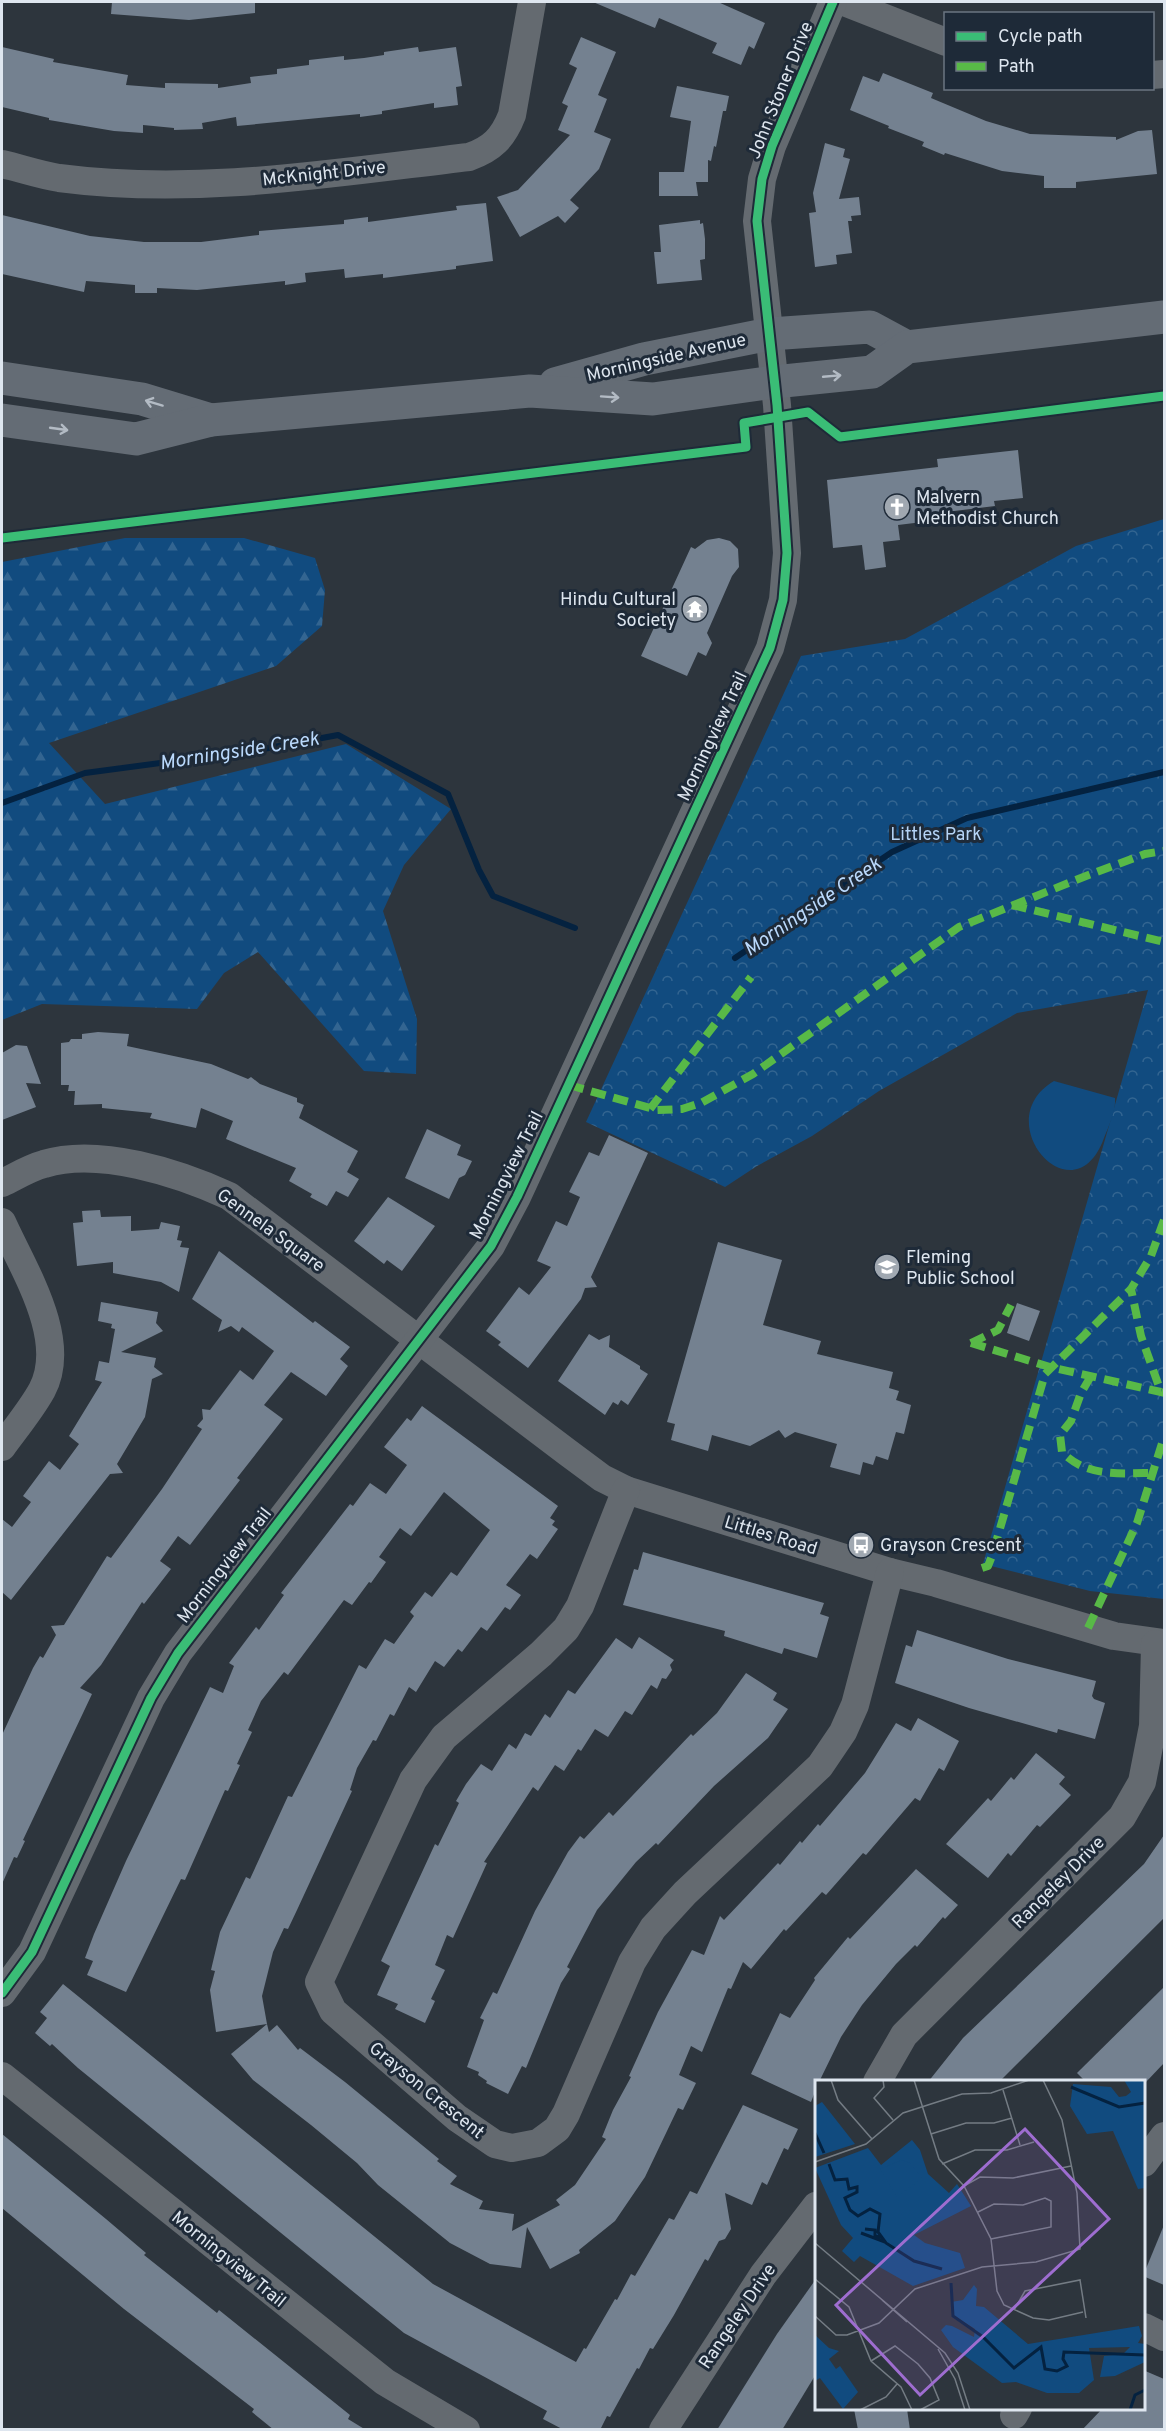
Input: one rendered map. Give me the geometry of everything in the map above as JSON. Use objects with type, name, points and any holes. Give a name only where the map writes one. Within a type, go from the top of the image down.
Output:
[{"type":"main road","name":"Morningside Avenue","points":[[2,420],[136,439],[211,420],[530,391],[653,399],[774,382],[872,372],[907,347],[1164,316]]},
{"type":"main road","name":"Morningside Avenue","points":[[530,391],[644,359],[770,334],[870,327],[907,347]]},
{"type":"main road","name":"Morningside Avenue","points":[[2,378],[142,399],[211,420]]},
{"type":"street","name":"McKnight Drive","points":[[2,164],[56,177],[164,185],[230,183],[313,176],[469,157],[485,152],[498,142],[507,128],[512,115],[532,2]]},
{"type":"street","name":"John Stoner Drive","points":[[774,382],[757,221],[762,179],[772,146],[833,2]]},
{"type":"street","points":[[844,2],[944,42]]},
{"type":"street","name":"Morningview Trail","points":[[2,1993],[32,1952],[151,1698],[178,1653],[491,1246],[517,1197],[770,648],[783,600],[787,560],[774,382]]},
{"type":"street","name":"Gennela Square","points":[[2,1184],[44,1164],[87,1158],[166,1172],[199,1182],[229,1196],[419,1340]]},
{"type":"street","points":[[2,1222],[49,1328],[51,1351],[42,1389],[2,1447]]},
{"type":"street","name":"Littles Road","points":[[419,1340],[602,1478],[626,1490],[890,1572],[936,1583],[1114,1636],[1160,1644]]},
{"type":"street","name":"Grayson Crescent","points":[[626,1490],[580,1606],[566,1629],[541,1654],[444,1737],[413,1780],[319,1982],[333,2011],[457,2118],[495,2144],[522,2147],[538,2143],[557,2128],[566,2114],[632,1962],[653,1928],[685,1893],[819,1766],[843,1732],[855,1705],[890,1572]]},
{"type":"street","name":"Rangeley Drive","points":[[878,2080],[904,2035],[1122,1817],[1142,1782],[1152,1736],[1160,1644]]},
{"type":"street","name":"Morningview Trail","points":[[2,2076],[385,2382],[466,2430]]},
{"type":"street","points":[[1145,2160],[1164,2136]]},
{"type":"street","name":"Rangeley Drive","points":[[663,2430],[763,2275],[815,2207]]},
{"type":"street","points":[[1145,2328],[1164,2337]]},
{"type":"green space","name":"Littles Park","points":[[1164,519],[1164,1599],[1090,1591],[983,1564],[1148,990],[1017,1013],[879,1091],[812,1136],[757,1166],[725,1187],[586,1122],[801,656],[905,639],[1076,546]]},
{"type":"green space","points":[[125,538],[244,538],[315,558],[325,590],[322,626],[276,666],[49,743],[105,804],[346,744],[451,809],[404,865],[383,911],[417,1019],[416,1074],[364,1071],[258,952],[224,973],[197,1009],[42,1004],[2,1020],[2,562]]},
{"type":"green space","points":[[1054,1081],[1115,1098],[1113,1113],[1104,1138],[1090,1161],[1074,1170],[1057,1167],[1042,1156],[1032,1138],[1029,1118],[1035,1098]]},
{"type":"building","points":[[112,2],[255,2],[255,13],[189,20],[111,14]]},
{"type":"building","points":[[593,2],[718,2],[765,23],[754,49],[749,46],[741,65],[712,53],[717,43],[659,18],[655,28]]},
{"type":"building","points":[[581,37],[616,52],[598,95],[607,99],[594,132],[611,139],[599,169],[570,200],[579,208],[565,223],[558,216],[520,237],[497,197],[518,190],[570,135],[558,130],[568,106],[562,103],[577,68],[569,64]]},
{"type":"building","points":[[2,47],[54,59],[53,62],[128,75],[126,85],[165,88],[165,83],[218,84],[218,88],[251,83],[250,77],[277,74],[277,69],[309,65],[309,60],[344,56],[344,60],[364,58],[384,55],[384,52],[418,47],[419,52],[456,47],[462,86],[456,87],[458,105],[434,108],[434,103],[382,111],[382,114],[360,117],[360,114],[237,126],[236,117],[202,123],[203,129],[174,130],[174,128],[143,125],[143,133],[114,131],[49,120],[49,118],[2,107]]},
{"type":"building","points":[[883,73],[933,93],[931,98],[986,121],[1030,134],[1116,137],[1116,140],[1138,131],[1152,130],[1157,174],[1076,182],[1076,188],[1044,188],[1044,176],[1002,171],[945,153],[944,155],[922,146],[924,142],[850,110],[863,76],[879,82]]},
{"type":"building","points":[[677,86],[729,96],[726,111],[723,111],[716,147],[714,146],[711,161],[708,160],[708,182],[696,182],[698,196],[659,196],[659,172],[684,172],[691,121],[670,117]]},
{"type":"building","points":[[825,143],[845,149],[843,157],[850,159],[839,199],[859,197],[861,215],[851,216],[852,221],[848,221],[852,253],[836,255],[837,264],[815,267],[809,213],[816,212],[813,193]]},
{"type":"building","points":[[486,203],[493,261],[456,266],[456,269],[383,278],[383,274],[345,278],[344,269],[305,273],[306,282],[285,285],[285,281],[197,290],[157,288],[157,293],[135,293],[135,285],[86,281],[84,292],[2,274],[2,215],[90,236],[144,242],[201,242],[259,235],[259,231],[344,224],[344,220],[368,217],[368,222],[457,210],[456,206]]},
{"type":"building","points":[[700,220],[700,224],[703,223],[705,239],[705,259],[700,260],[702,280],[657,284],[654,252],[661,252],[659,225]]},
{"type":"building","name":"Malvern Methodist Church","points":[[1018,450],[1023,498],[994,501],[995,506],[946,512],[947,519],[898,525],[900,540],[883,542],[886,567],[865,570],[862,545],[833,548],[827,480],[938,467],[937,459]]},
{"type":"building","name":"Hindu Cultural Society","points":[[719,538],[730,541],[738,549],[739,567],[732,576],[707,633],[712,643],[706,656],[698,652],[687,676],[641,656],[691,547],[695,549],[707,540]]},
{"type":"building","points":[[98,1032],[129,1034],[127,1046],[211,1064],[248,1079],[251,1077],[260,1084],[297,1098],[297,1102],[304,1105],[299,1118],[358,1151],[347,1172],[359,1179],[348,1197],[336,1191],[327,1206],[310,1197],[312,1194],[289,1181],[296,1168],[226,1139],[233,1121],[201,1108],[196,1128],[150,1118],[152,1113],[102,1108],[102,1104],[74,1105],[75,1091],[68,1091],[69,1085],[61,1085],[61,1043],[69,1042],[71,1039],[82,1039],[82,1034]]},
{"type":"building","points":[[16,1045],[27,1046],[41,1084],[26,1083],[36,1107],[2,1120],[2,1053]]},
{"type":"building","points":[[427,1129],[461,1145],[457,1155],[472,1161],[465,1175],[459,1178],[449,1199],[405,1178]]},
{"type":"building","points":[[609,1135],[648,1153],[591,1277],[597,1287],[585,1288],[581,1299],[528,1368],[498,1345],[501,1342],[486,1331],[519,1287],[529,1295],[551,1267],[537,1261],[556,1221],[567,1226],[580,1197],[569,1192],[589,1152],[599,1156]]},
{"type":"building","points":[[388,1197],[435,1226],[402,1271],[387,1260],[384,1264],[354,1241]]},
{"type":"building","points":[[100,1210],[101,1217],[131,1216],[131,1231],[159,1229],[161,1222],[180,1226],[177,1240],[182,1241],[180,1247],[189,1248],[179,1292],[161,1282],[113,1273],[113,1262],[77,1266],[73,1223],[83,1222],[82,1211]]},
{"type":"building","points":[[718,1242],[782,1260],[763,1325],[821,1341],[817,1354],[893,1372],[889,1388],[899,1391],[896,1400],[911,1405],[904,1434],[896,1432],[888,1460],[876,1456],[873,1465],[863,1462],[860,1475],[830,1467],[837,1444],[795,1432],[785,1438],[779,1430],[750,1446],[712,1435],[708,1451],[671,1440],[675,1424],[667,1422]]},
{"type":"building","points":[[219,1251],[313,1323],[315,1321],[350,1347],[340,1359],[348,1366],[326,1396],[291,1372],[264,1405],[283,1419],[237,1478],[240,1480],[190,1545],[178,1536],[160,1561],[171,1569],[144,1604],[142,1602],[101,1665],[80,1688],[92,1694],[23,1840],[25,1841],[17,1858],[14,1857],[2,1884],[2,1735],[33,1668],[40,1656],[43,1658],[56,1635],[51,1626],[64,1625],[107,1556],[111,1558],[162,1489],[202,1429],[197,1426],[203,1419],[202,1409],[210,1410],[240,1370],[253,1380],[274,1351],[242,1327],[239,1332],[231,1326],[218,1332],[222,1320],[192,1299]]},
{"type":"building","points":[[101,1302],[158,1312],[156,1323],[163,1331],[121,1352],[156,1358],[154,1367],[163,1374],[152,1379],[145,1417],[117,1464],[123,1473],[110,1474],[11,1600],[2,1592],[2,1519],[12,1527],[31,1502],[23,1496],[49,1461],[60,1470],[79,1444],[69,1436],[102,1382],[95,1380],[99,1361],[109,1363],[115,1329],[111,1328],[112,1324],[98,1321]]},
{"type":"building","points":[[1017,1303],[1040,1311],[1029,1341],[1007,1333]]},
{"type":"building","points":[[589,1334],[599,1340],[610,1335],[609,1347],[640,1366],[640,1369],[648,1374],[628,1405],[621,1400],[618,1405],[613,1402],[605,1415],[558,1381]]},
{"type":"building","points":[[422,1406],[558,1506],[550,1518],[555,1521],[552,1525],[558,1529],[537,1559],[530,1554],[506,1585],[521,1595],[510,1610],[505,1607],[487,1631],[481,1627],[462,1652],[458,1649],[444,1667],[435,1661],[416,1692],[409,1687],[394,1716],[390,1714],[376,1741],[373,1740],[357,1768],[350,1790],[352,1791],[297,1910],[288,1929],[284,1928],[273,1952],[262,1996],[267,2024],[216,2032],[210,1990],[215,1971],[211,1970],[220,1932],[246,1877],[250,1879],[288,1796],[292,1797],[359,1665],[366,1669],[385,1639],[394,1644],[414,1616],[410,1612],[425,1592],[432,1597],[451,1572],[457,1576],[490,1530],[444,1492],[411,1536],[400,1528],[379,1557],[386,1562],[371,1583],[369,1582],[352,1605],[344,1600],[288,1675],[284,1672],[261,1701],[248,1730],[252,1732],[237,1764],[240,1765],[228,1791],[225,1790],[185,1880],[181,1879],[126,1992],[87,1975],[93,1961],[85,1958],[94,1934],[126,1861],[210,1687],[223,1693],[234,1666],[229,1663],[256,1627],[259,1630],[284,1595],[281,1593],[350,1504],[353,1506],[370,1483],[386,1494],[407,1465],[384,1447],[407,1418],[411,1421]]},
{"type":"building","points":[[643,1552],[824,1603],[820,1614],[829,1617],[817,1658],[784,1648],[782,1654],[724,1636],[725,1631],[623,1605],[634,1569],[638,1570]]},
{"type":"building","points":[[917,1630],[1008,1659],[1096,1681],[1092,1696],[1105,1703],[1095,1739],[1058,1729],[1057,1733],[969,1708],[895,1683],[906,1645],[912,1647]]},
{"type":"building","points":[[639,1637],[674,1660],[670,1665],[672,1670],[666,1679],[662,1678],[657,1689],[651,1685],[632,1715],[625,1711],[608,1737],[595,1729],[581,1751],[578,1749],[564,1771],[555,1765],[538,1791],[533,1787],[484,1862],[487,1863],[453,1938],[447,1935],[435,1965],[445,1970],[431,1999],[435,2001],[425,2023],[395,2009],[398,2004],[377,1995],[390,1966],[381,1961],[435,1844],[438,1846],[459,1803],[456,1801],[466,1784],[481,1764],[492,1771],[509,1744],[516,1749],[525,1733],[531,1736],[545,1714],[550,1718],[568,1690],[575,1694],[616,1638],[632,1649]]},
{"type":"building","points":[[746,1673],[777,1693],[773,1700],[788,1709],[768,1738],[714,1786],[658,1845],[656,1843],[636,1862],[597,1910],[567,1967],[570,1969],[561,1983],[526,2068],[522,2066],[508,2094],[486,2083],[487,2081],[478,2075],[479,2072],[467,2067],[484,2020],[480,2018],[493,1992],[497,1994],[535,1911],[568,1852],[580,1836],[584,1839],[609,1812],[613,1816],[691,1734],[693,1736],[717,1713]]},
{"type":"building","points":[[918,1718],[959,1741],[944,1771],[939,1768],[920,1801],[915,1798],[866,1855],[863,1853],[826,1895],[822,1892],[786,1931],[784,1929],[751,1969],[743,1962],[731,1989],[728,1988],[702,2052],[691,2046],[679,2075],[696,2083],[683,2110],[678,2108],[645,2177],[615,2221],[579,2250],[580,2253],[550,2269],[527,2227],[521,2268],[490,2264],[450,2243],[378,2185],[357,2163],[253,2080],[231,2054],[267,2024],[269,2032],[277,2025],[298,2050],[300,2048],[345,2082],[439,2159],[437,2161],[457,2176],[450,2184],[483,2201],[479,2209],[514,2214],[512,2231],[560,2205],[556,2200],[575,2185],[606,2139],[602,2137],[613,2110],[631,2077],[629,2076],[658,2012],[692,1950],[704,1955],[720,1916],[724,1920],[778,1863],[780,1865],[800,1841],[802,1843],[818,1824],[820,1826],[865,1773],[896,1723],[911,1731]]},
{"type":"building","points":[[1036,1753],[1065,1777],[1059,1784],[1071,1795],[1040,1827],[1037,1825],[1011,1856],[1008,1853],[988,1878],[946,1844],[988,1798],[991,1801],[1011,1777],[1014,1780]]},
{"type":"building","points":[[1164,1835],[1164,1918],[1001,2080],[930,2080],[963,2038],[1144,1864]]},
{"type":"building","points":[[916,1869],[958,1905],[945,1919],[943,1917],[917,1947],[915,1945],[896,1964],[862,2005],[841,2037],[820,2080],[815,2080],[815,2092],[811,2102],[751,2074],[780,2013],[790,2018],[815,1980],[814,1978],[848,1937],[850,1939]]},
{"type":"building","points":[[63,1984],[433,2284],[576,2362],[615,2299],[617,2300],[631,2274],[635,2276],[669,2218],[674,2220],[690,2191],[697,2194],[743,2105],[798,2129],[788,2150],[784,2148],[767,2185],[762,2182],[752,2205],[725,2193],[731,2229],[725,2239],[719,2241],[708,2261],[705,2259],[674,2315],[653,2349],[650,2348],[639,2369],[637,2368],[610,2417],[607,2416],[600,2430],[564,2430],[543,2419],[547,2411],[404,2333],[78,2068],[52,2044],[50,2046],[35,2033],[47,2018],[40,2012]]},
{"type":"building","points":[[1164,1987],[1164,2063],[1146,2082],[1145,2080],[1084,2080],[1077,2073]]},
{"type":"building","points":[[2,2134],[146,2253],[144,2255],[217,2313],[219,2310],[350,2415],[348,2419],[366,2430],[274,2430],[252,2412],[254,2409],[124,2309],[2,2208]]},
{"type":"building","points":[[1164,2225],[1164,2285],[1145,2277],[1145,2271]]},
{"type":"building","points":[[815,2280],[815,2376],[782,2430],[717,2430],[777,2334]]},
{"type":"building","points":[[1145,2371],[1164,2379],[1164,2430],[1082,2430],[1101,2410],[1145,2410]]},
{"type":"building","points":[[854,2410],[907,2410],[910,2430],[858,2430]]},
{"type":"waterway","name":"Morningside Creek","points":[[2,803],[85,773],[258,750],[338,735],[448,794],[479,870],[493,896],[575,928]]},
{"type":"waterway","name":"Morningside Creek","points":[[735,958],[892,852],[967,818],[1164,772]]},
{"type":"marked path","points":[[569,1085],[657,1110],[682,1109],[701,1103],[753,1074],[959,927],[1145,854],[1164,851]]},
{"type":"marked path","points":[[1012,905],[1164,942]]},
{"type":"marked path","points":[[650,1109],[751,977]]},
{"type":"marked path","points":[[1164,1220],[1151,1256],[1131,1289],[1141,1336],[1161,1392],[1164,1393]]},
{"type":"marked path","points":[[982,1568],[988,1566],[992,1556],[1045,1374],[1131,1289]]},
{"type":"marked path","points":[[971,1343],[998,1330],[1011,1305]]},
{"type":"marked path","points":[[971,1343],[1050,1367],[1161,1392]]},
{"type":"marked path","points":[[1091,1376],[1081,1393],[1071,1421],[1060,1435],[1062,1452],[1082,1466],[1093,1470],[1117,1473],[1154,1473]]},
{"type":"marked path","points":[[1088,1628],[1137,1523],[1164,1437]]},
{"type":"cycle path","points":[[2,1993],[32,1952],[151,1698],[178,1653],[491,1246],[517,1197],[770,648],[783,600],[787,553],[777,405],[757,221],[762,179],[772,146],[833,2]]},
{"type":"cycle path","points":[[2,538],[746,447],[744,423],[808,412],[840,437],[1164,396]]},
{"type":"place","name":"Malvern Methodist Church","points":[[897,507]]},
{"type":"place","name":"Hindu Cultural Society","points":[[695,609]]},
{"type":"place","name":"Fleming Public School","points":[[887,1267]]},
{"type":"place","name":"Grayson Crescent","points":[[861,1545]]}]
